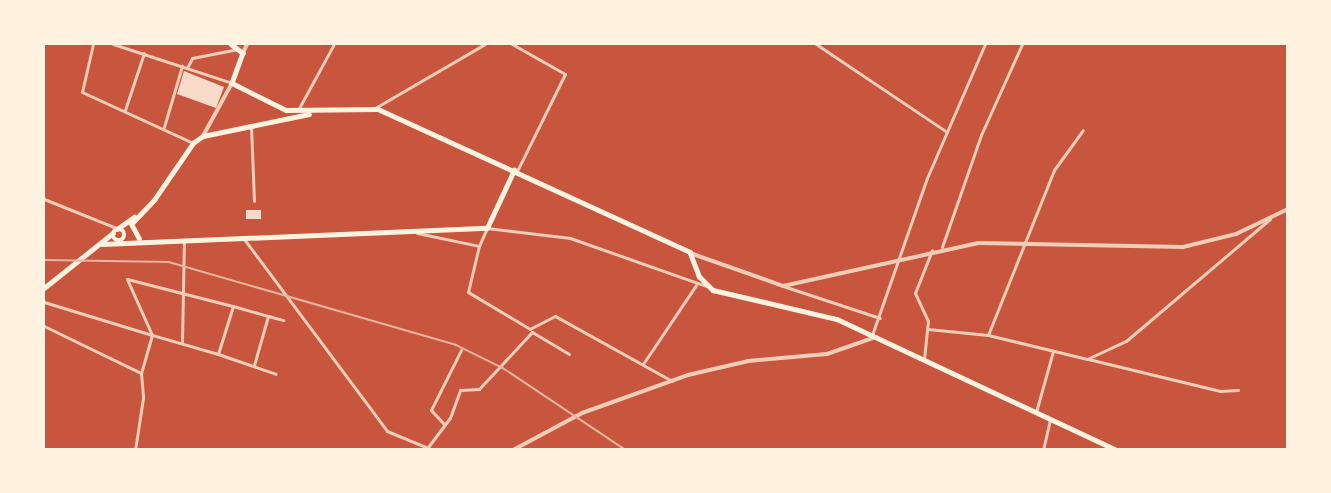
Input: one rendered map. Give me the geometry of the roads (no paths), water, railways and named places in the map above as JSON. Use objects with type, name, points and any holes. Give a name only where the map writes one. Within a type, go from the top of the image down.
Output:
[{"type":"main road","points":[[231,44],[243,53],[232,83],[297,111],[312,113]]},
{"type":"main road","points":[[141,241],[129,226],[144,211],[193,143],[203,136],[312,113],[376,109],[516,170],[690,252],[706,286],[818,313],[874,336],[1117,450]]},
{"type":"main road","points":[[102,244],[119,240],[184,241],[487,228],[516,170]]},
{"type":"main road","points":[[44,288],[144,211]]},
{"type":"main road","points":[[117,230],[119,240]]},
{"type":"main road","points":[[117,230],[119,240]]},
{"type":"street","points":[[93,44],[81,91],[164,127],[193,143]]},
{"type":"street","points":[[113,44],[232,83],[203,136]]},
{"type":"street","points":[[243,53],[247,44]]},
{"type":"street","points":[[297,111],[334,44]]},
{"type":"street","points":[[376,109],[485,44]]},
{"type":"street","points":[[512,44],[565,74],[516,170]]},
{"type":"street","points":[[816,44],[947,132]]},
{"type":"street","points":[[513,450],[582,413],[672,381],[748,361],[827,354],[874,336],[947,132],[985,44]]},
{"type":"street","points":[[942,247],[981,135],[1022,44]]},
{"type":"street","points":[[164,127],[185,67],[192,58],[238,49]]},
{"type":"street","points":[[125,110],[144,53]]},
{"type":"street","points":[[251,126],[254,201]]},
{"type":"street","points":[[988,335],[1021,244],[1054,170],[1083,130]]},
{"type":"street","points":[[44,199],[112,224],[117,230]]},
{"type":"street","points":[[783,286],[942,247],[1021,244],[1183,248],[1214,242],[1270,219],[1287,209]]},
{"type":"street","points":[[1087,359],[1126,341],[1270,219]]},
{"type":"street","points":[[569,354],[466,289],[487,228],[570,238],[696,285],[706,286]]},
{"type":"street","points":[[409,231],[479,246]]},
{"type":"street","points":[[243,237],[387,431],[433,450]]},
{"type":"street","points":[[182,343],[184,241]]},
{"type":"street","points":[[924,360],[928,330],[915,293],[932,250]]},
{"type":"street","points":[[690,252],[880,318]]},
{"type":"street","points":[[135,450],[143,398],[141,373],[152,335],[127,279],[184,292],[283,320]]},
{"type":"street","points":[[643,364],[696,285]]},
{"type":"street","points":[[44,302],[254,365],[276,374]]},
{"type":"street","points":[[218,354],[233,306]]},
{"type":"street","points":[[254,365],[268,316]]},
{"type":"street","points":[[428,447],[444,425],[460,390],[479,389],[531,330],[555,316],[672,381]]},
{"type":"street","points":[[44,326],[141,373]]},
{"type":"street","points":[[928,330],[988,335],[1220,391],[1238,390]]},
{"type":"street","points":[[444,425],[430,410],[460,350]]},
{"type":"street","points":[[1036,412],[1053,351]]},
{"type":"street","points":[[1043,450],[1050,419]]},
{"type":"railway","points":[[44,260],[169,262],[456,345],[503,368],[626,450]]}]
